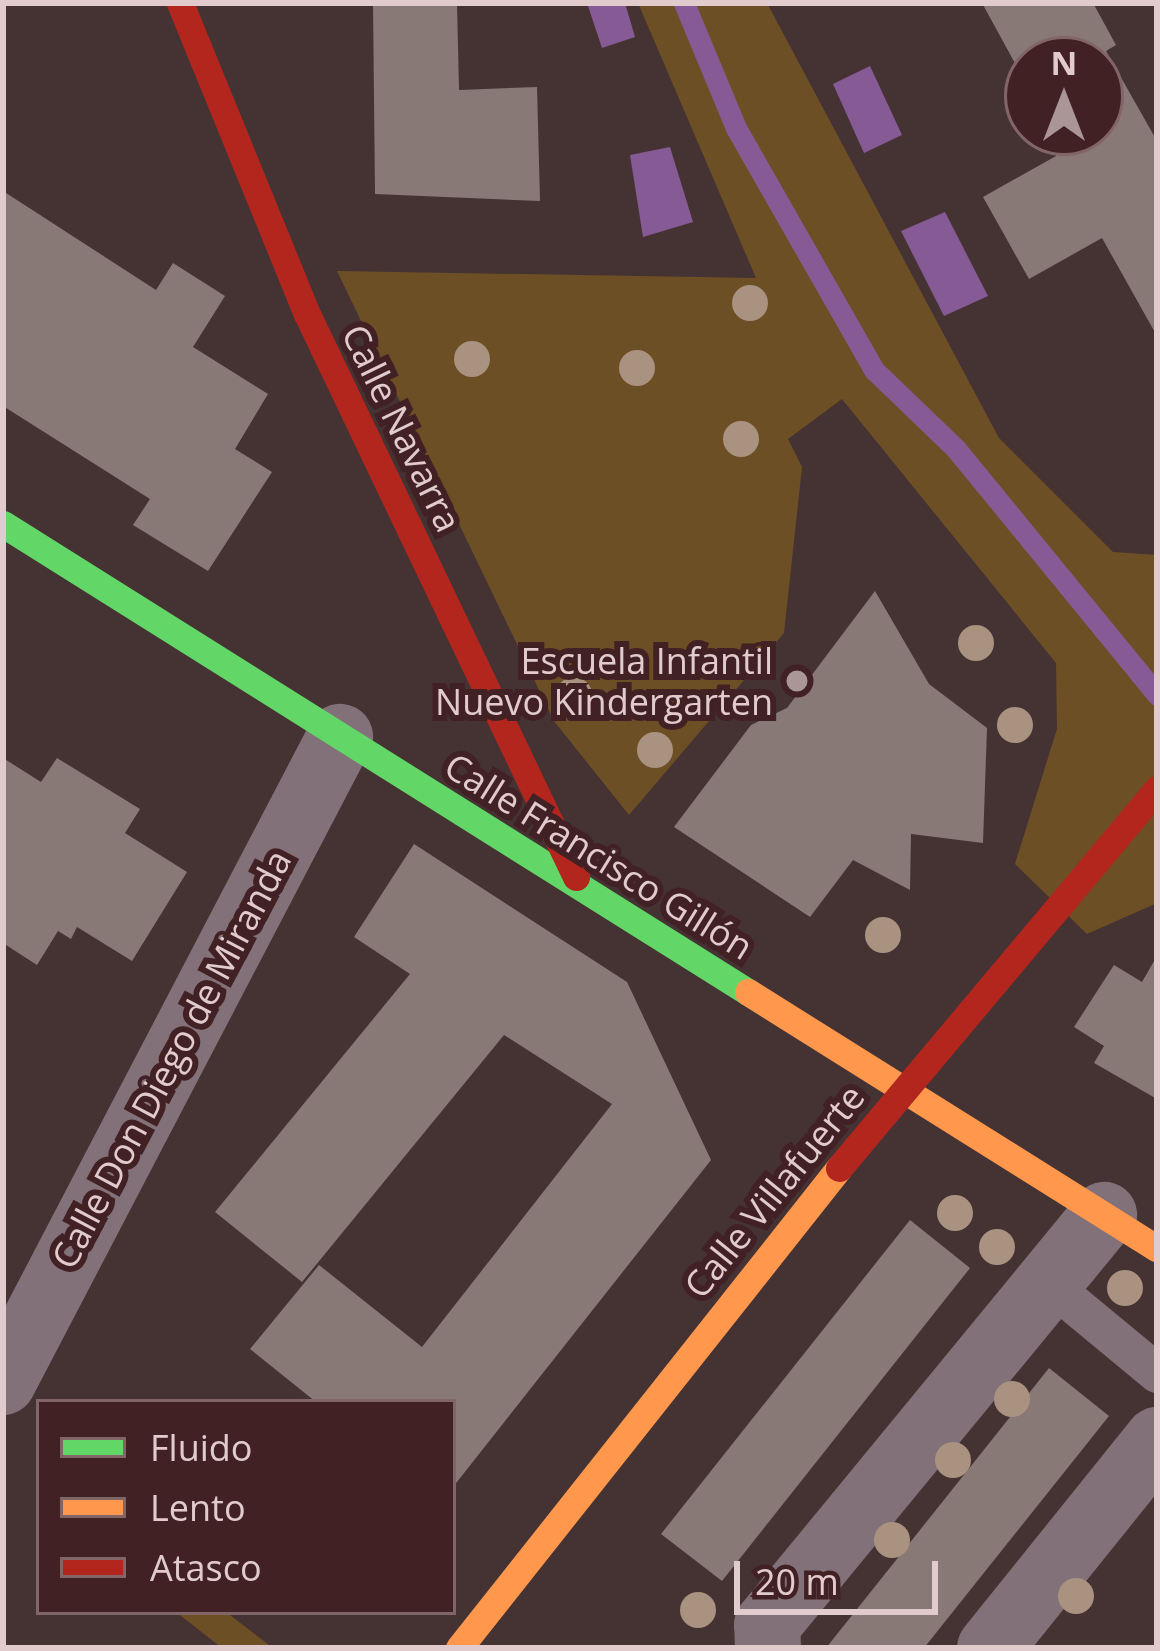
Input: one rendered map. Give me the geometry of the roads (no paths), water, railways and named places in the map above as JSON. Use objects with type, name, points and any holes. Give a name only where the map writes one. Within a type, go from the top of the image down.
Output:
[{"type":"street","name":"Calle Navarra","points":[[180,3],[307,314],[576,878]]},
{"type":"street","name":"Calle Francisco Gillón","points":[[3,524],[340,737],[576,878],[900,1090],[1131,1232]]},
{"type":"street","name":"Calle Don Diego de Miranda","points":[[3,1382],[340,737]]},
{"type":"street","name":"Calle Villafuerte","points":[[459,1648],[900,1090],[1061,908],[1157,789]]},
{"type":"street","points":[[768,1648],[767,1625],[1047,1282],[1131,1232]]},
{"type":"street","points":[[990,1648],[1157,1440]]},
{"type":"lane","points":[[1047,1282],[1157,1373]]},
{"type":"waterway","points":[[684,3],[736,128],[874,370],[956,449],[1157,695]]},
{"type":"place","name":"Escuela Infantil Nuevo Kindergarten","points":[[797,681]]}]
